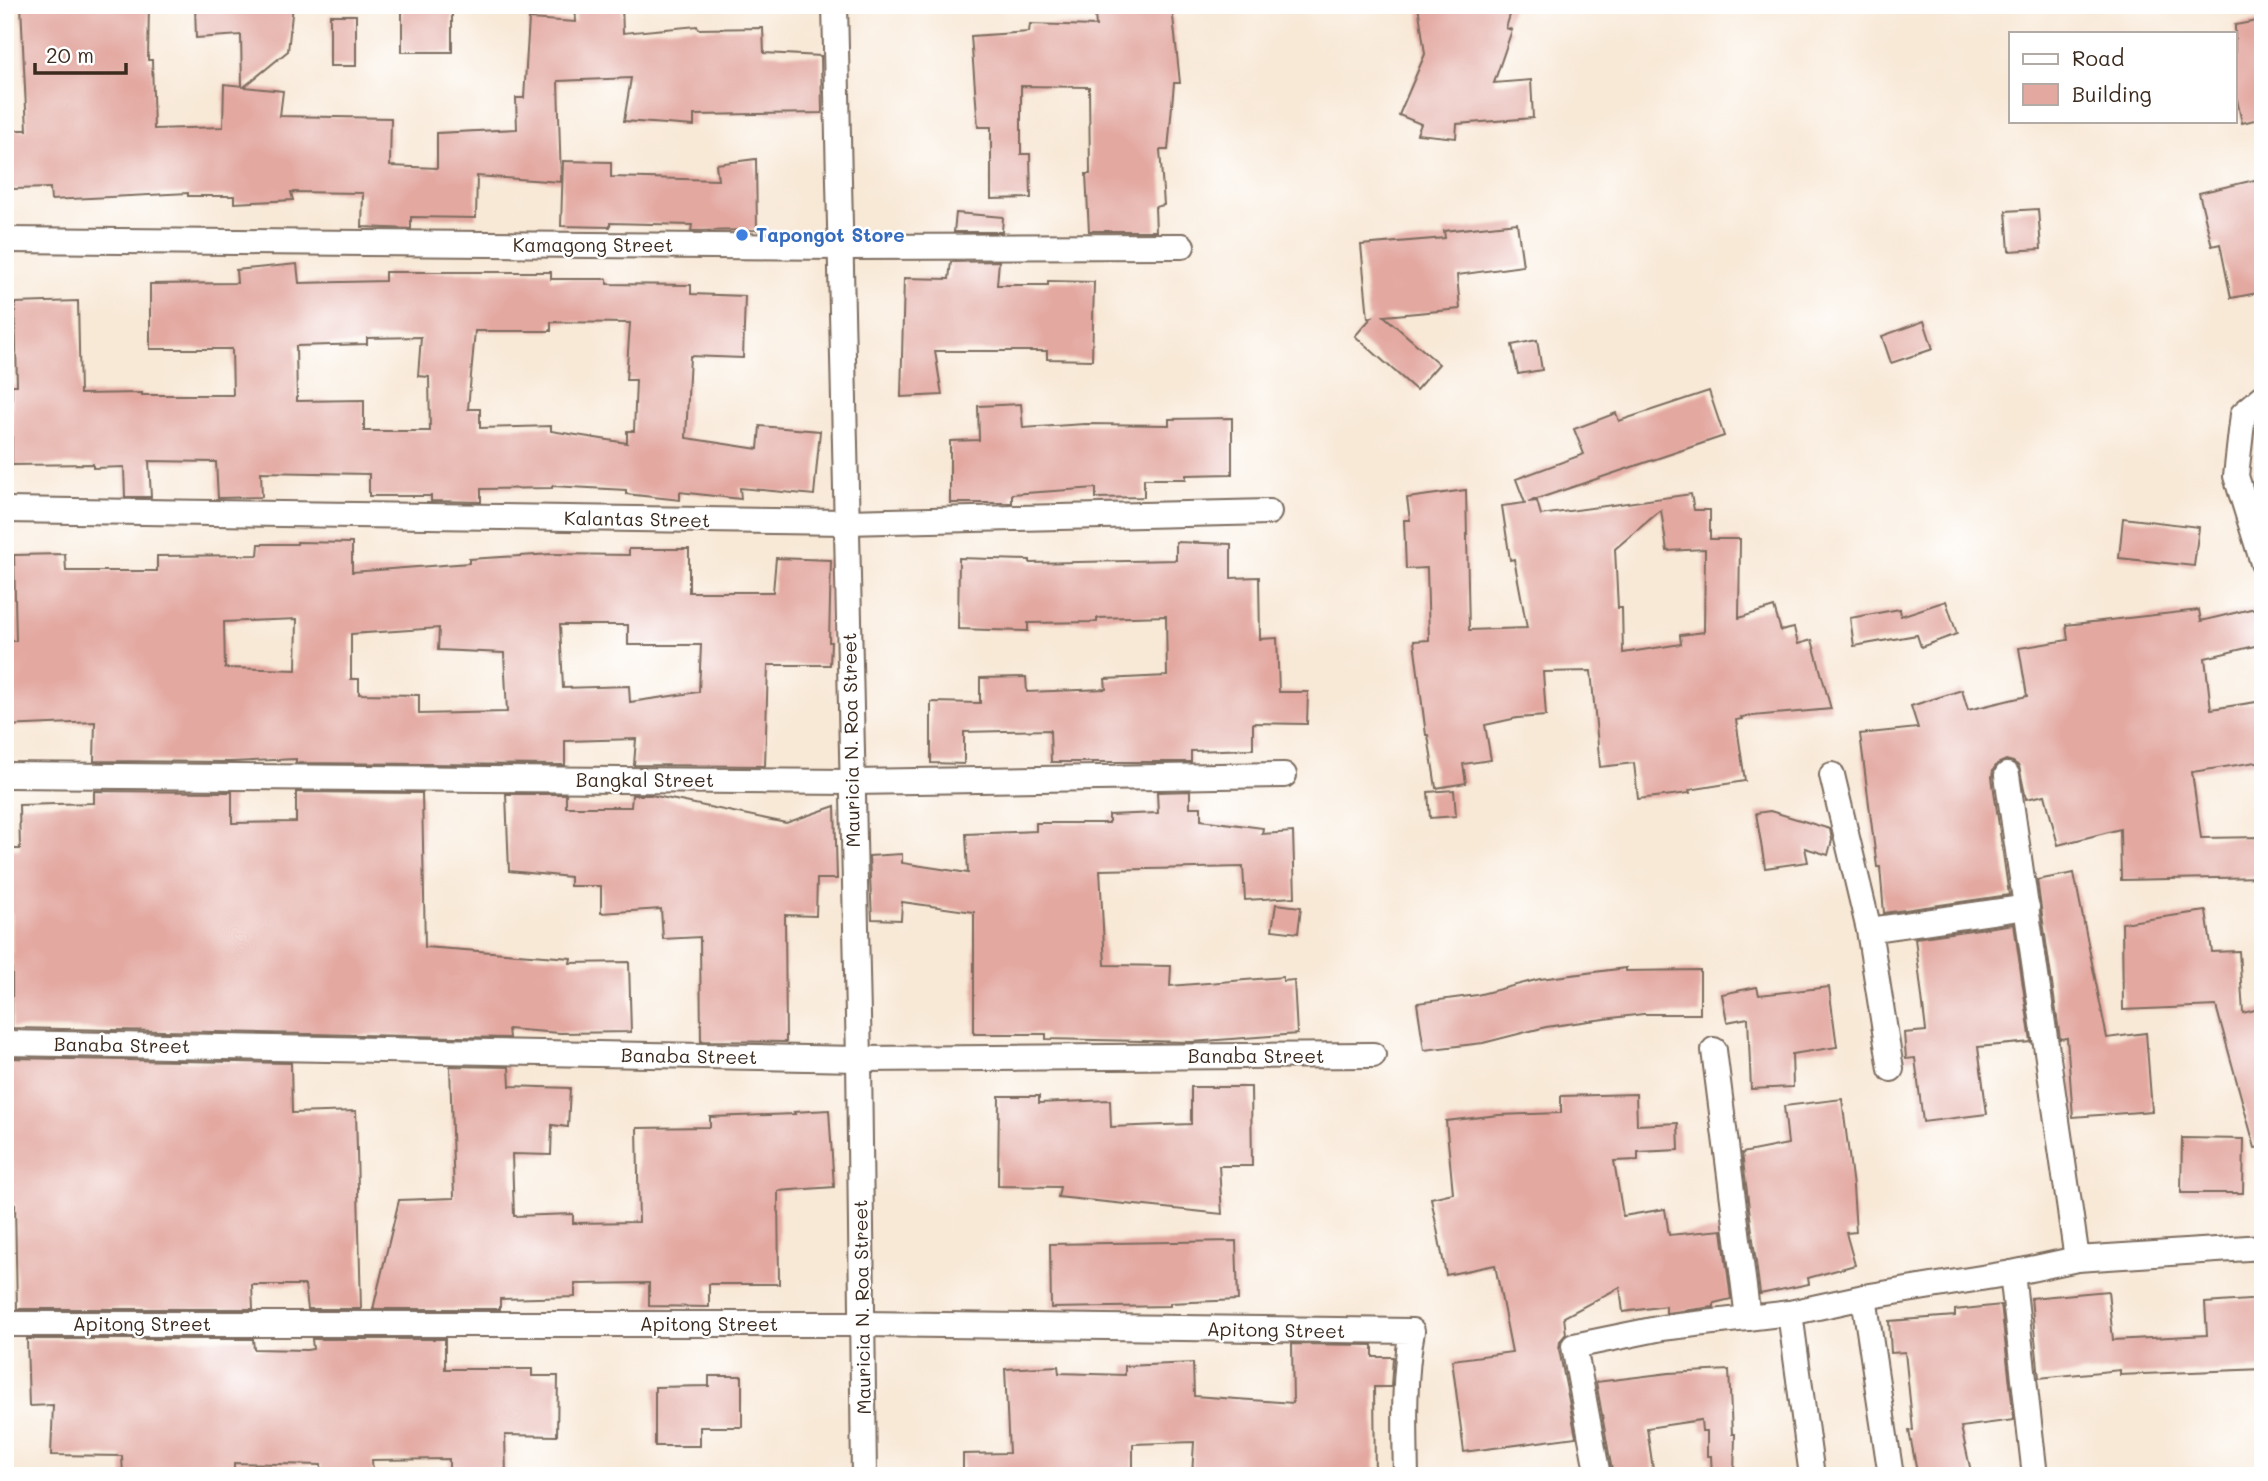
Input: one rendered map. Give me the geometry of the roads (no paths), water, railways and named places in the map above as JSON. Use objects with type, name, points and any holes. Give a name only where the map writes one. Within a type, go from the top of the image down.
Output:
[{"type":"street","name":"Mauricia N. Roa Street","points":[[835,5],[859,1059],[864,1476]]},
{"type":"street","name":"Kamagong Street","points":[[5,240],[839,247],[1181,246]]},
{"type":"street","points":[[2263,397],[2243,414],[2236,476],[2263,563]]},
{"type":"street","name":"Kalantas Street","points":[[5,510],[846,522],[1269,512]]},
{"type":"street","name":"Bangkal Street","points":[[5,775],[853,782],[1284,775]]},
{"type":"street","points":[[1832,775],[1869,930],[1891,1069]]},
{"type":"street","points":[[2007,775],[2077,1259]]},
{"type":"street","points":[[1869,930],[2027,907]]},
{"type":"street","name":"Banaba Street","points":[[5,1043],[859,1059],[1373,1055]]},
{"type":"street","points":[[1714,1050],[1748,1318]]},
{"type":"street","points":[[1598,1476],[1574,1346],[1662,1328],[1790,1313],[2077,1259],[2263,1247]]},
{"type":"street","points":[[2012,1273],[2035,1476]]},
{"type":"street","points":[[1864,1297],[1891,1476]]},
{"type":"street","points":[[1790,1313],[1812,1476]]},
{"type":"street","name":"Apitong Street","points":[[5,1324],[861,1324],[1412,1332],[1405,1366],[1406,1476]]},
{"type":"place","name":"Tapongot Store","points":[[742,235]]}]
